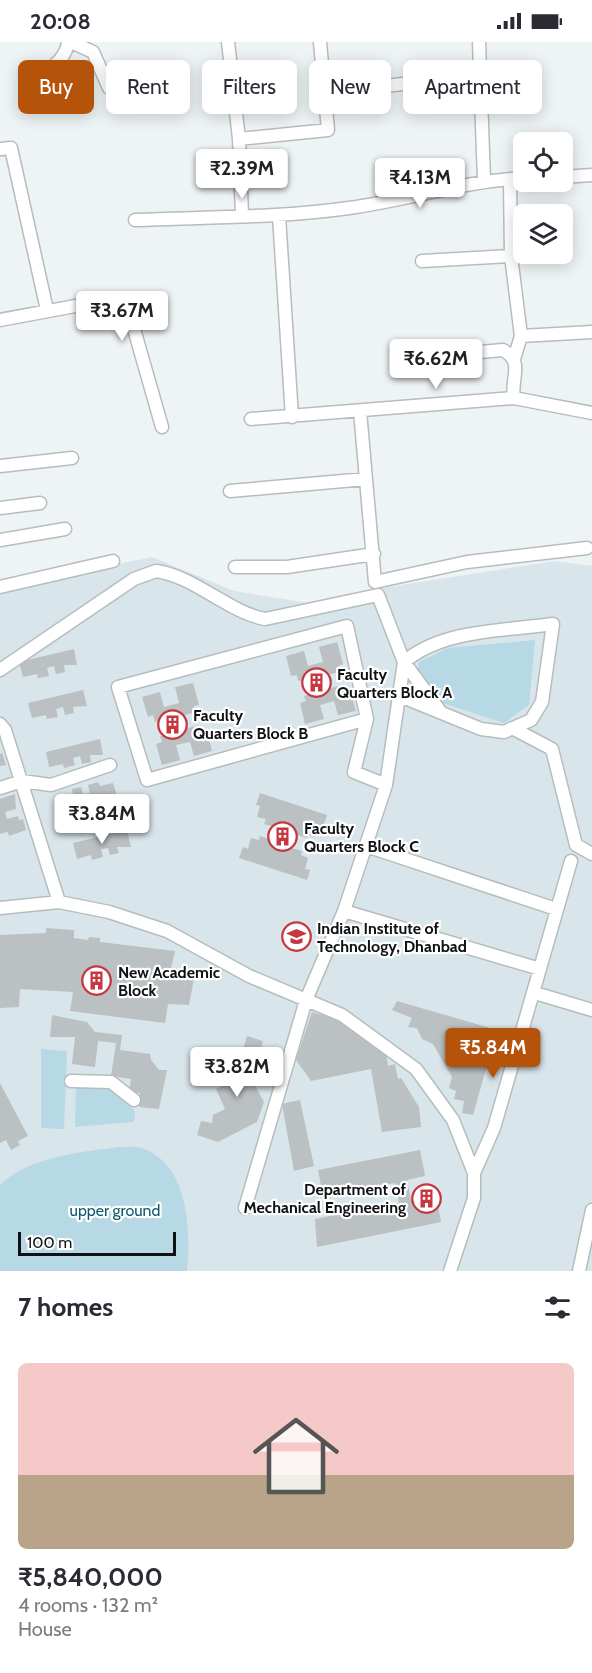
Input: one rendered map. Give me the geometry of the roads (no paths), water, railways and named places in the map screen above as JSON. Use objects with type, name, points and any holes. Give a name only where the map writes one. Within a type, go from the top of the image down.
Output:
[{"type":"street","points":[[60,60],[69,42],[93,52],[106,81]]},
{"type":"street","points":[[228,42],[239,140],[242,215]]},
{"type":"street","points":[[320,42],[322,60]]},
{"type":"street","points":[[479,42],[480,60]]},
{"type":"street","points":[[239,140],[328,130],[327,114]]},
{"type":"street","points":[[481,114],[484,180]]},
{"type":"street","points":[[0,149],[11,148],[47,310]]},
{"type":"street","points":[[573,176],[592,175]]},
{"type":"street","points":[[510,179],[511,256],[521,336],[514,359],[517,367],[514,398]]},
{"type":"street","points":[[135,220],[242,215],[279,216],[351,208],[484,180],[513,179]]},
{"type":"street","points":[[279,216],[292,417]]},
{"type":"street","points":[[422,261],[511,256]]},
{"type":"street","points":[[0,320],[102,301],[123,303],[128,308],[162,427]]},
{"type":"street","points":[[521,336],[592,332]]},
{"type":"street","points":[[401,359],[497,349],[514,359]]},
{"type":"street","points":[[251,419],[514,398],[592,413]]},
{"type":"street","points":[[360,411],[375,582],[466,562],[587,548]]},
{"type":"street","points":[[0,466],[72,458]]},
{"type":"street","points":[[230,490],[366,479]]},
{"type":"street","points":[[0,505],[40,503]]},
{"type":"street","points":[[0,540],[65,529]]},
{"type":"street","points":[[235,567],[286,567],[374,554]]},
{"type":"street","points":[[0,587],[113,561]]},
{"type":"street","points":[[0,670],[134,579],[156,571],[211,594],[249,615],[266,619],[378,595],[404,662],[441,712]]},
{"type":"street","points":[[245,1208],[306,1000],[344,911],[386,785],[404,662],[419,649],[443,639],[553,624],[542,702],[531,720],[504,732],[482,729],[400,696]]},
{"type":"street","points":[[367,718],[147,780],[118,687],[347,627],[367,718],[354,772],[386,785]]},
{"type":"street","points":[[0,724],[5,730],[60,902]]},
{"type":"street","points":[[512,728],[552,749],[576,845],[592,854]]},
{"type":"street","points":[[0,788],[22,781],[51,785],[110,765]]},
{"type":"street","points":[[366,846],[556,909]]},
{"type":"street","points":[[474,1173],[494,1128],[535,993],[556,909],[571,861]]},
{"type":"street","points":[[0,908],[60,902],[109,912],[167,931],[249,976],[342,1014],[416,1069],[453,1120],[474,1173],[474,1198],[450,1271]]},
{"type":"street","points":[[344,911],[540,969]]},
{"type":"street","points":[[535,993],[592,1010]]},
{"type":"street","points":[[70,1081],[111,1082],[134,1100]]},
{"type":"street","points":[[579,1271],[592,1210]]},
{"type":"place","name":"Faculty Quarters Block A","points":[[316,683]]},
{"type":"place","name":"Faculty Quarters Block B","points":[[172,724]]},
{"type":"place","name":"Faculty Quarters Block C","points":[[283,837]]},
{"type":"place","name":"Indian Institute of Technology, Dhanbad","points":[[296,937]]},
{"type":"place","name":"New Academic Block","points":[[97,981]]},
{"type":"place","name":"Department of Mechanical Engineering","points":[[427,1198]]},
{"type":"park label","name":"upper ground","points":[[115,1210]]}]
